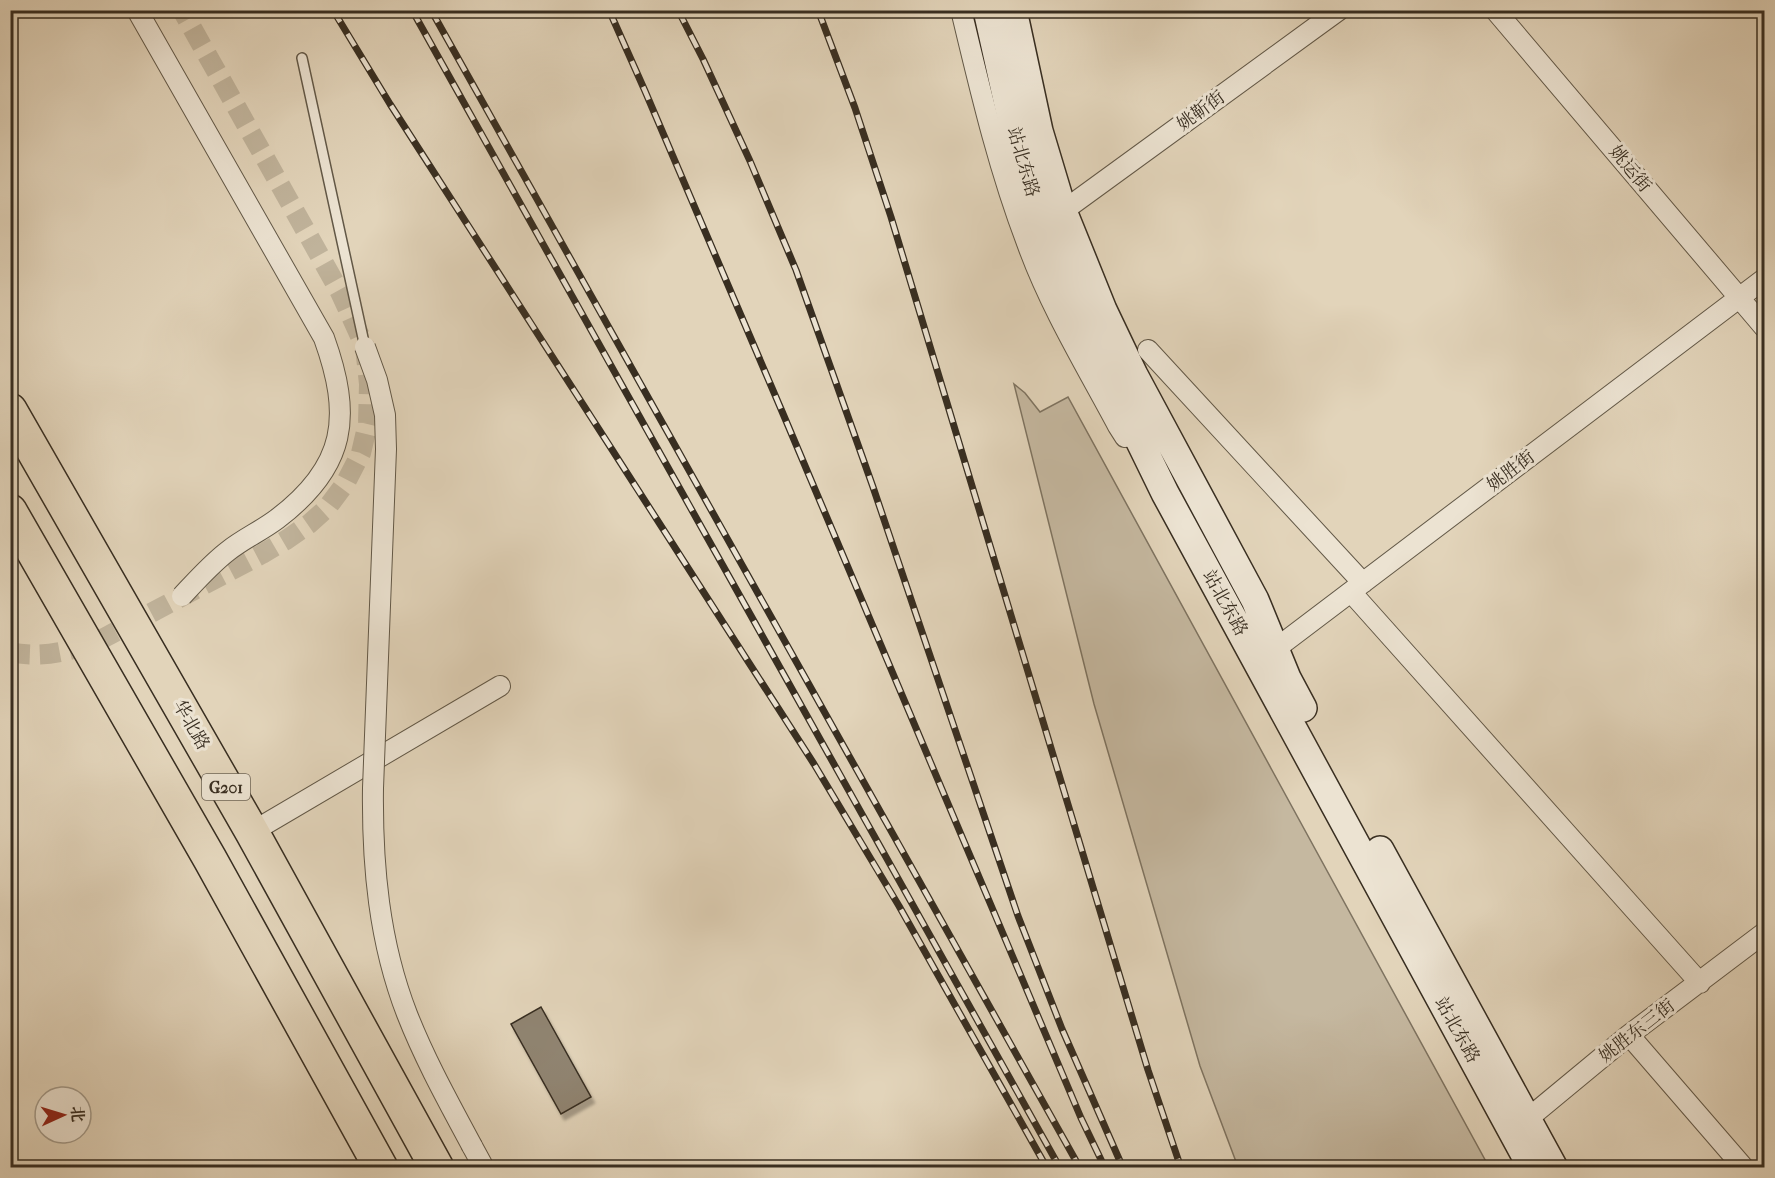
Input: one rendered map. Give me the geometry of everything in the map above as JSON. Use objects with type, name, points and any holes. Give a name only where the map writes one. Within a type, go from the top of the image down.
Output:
[{"type":"highway","name":"华北路","points":[[10,410],[252,832],[437,1167]]},
{"type":"highway","name":"G201","points":[[10,511],[210,859],[381,1167]]},
{"type":"street","points":[[137,10],[324,338],[338,385],[341,409],[338,436],[331,459],[318,480],[299,501],[276,520],[226,552],[182,596]]},
{"type":"street","points":[[961,10],[1005,180],[1027,244],[1054,308],[1118,426],[1165,493]]},
{"type":"street","name":"站北东路","points":[[987,10],[1016,140],[1042,226],[1083,325],[1165,493],[1266,656],[1520,1126],[1554,1167]]},
{"type":"street","name":"站北东路","points":[[1013,10],[1039,131],[1063,212],[1103,310],[1134,375],[1255,600],[1266,656]]},
{"type":"street","name":"姚靳街","points":[[1063,212],[1339,10]]},
{"type":"street","name":"姚运街","points":[[1495,10],[1764,327]]},
{"type":"street","name":"姚胜街","points":[[1266,656],[1741,299],[1764,279]]},
{"type":"street","points":[[365,347],[377,380],[385,415],[386,449],[372,823],[377,893],[394,975],[406,1012],[436,1081],[484,1167]]},
{"type":"street","points":[[1148,350],[1700,983]]},
{"type":"street","points":[[252,832],[500,686]]},
{"type":"street","name":"姚胜东三街","points":[[1520,1126],[1629,1035],[1764,933]]},
{"type":"street","points":[[1629,1035],[1744,1167]]},
{"type":"street","name":"站北东路","points":[[1520,1126],[1532,1167]]},
{"type":"lane","points":[[302,58],[365,347]]},
{"type":"shaded area","points":[[1014,384],[1025,393],[1040,412],[1068,397],[1489,1167],[1238,1167],[1200,1066],[1094,704]]},
{"type":"building","points":[[541,1007],[591,1097],[561,1114],[511,1024]]},
{"type":"tunnel","points":[[10,652],[34,655],[57,653],[102,639],[262,554],[309,524],[327,508],[345,484],[361,453],[368,423],[369,384],[365,347],[340,292],[182,10]]},
{"type":"railway","points":[[333,10],[390,104],[814,764],[899,906],[1047,1168]]},
{"type":"railway","points":[[412,10],[1060,1168]]},
{"type":"railway","points":[[431,10],[1080,1168]]},
{"type":"railway","points":[[609,10],[781,409],[1081,1118],[1105,1168]]},
{"type":"railway","points":[[678,10],[750,161],[796,270],[873,487],[1018,916],[1062,1029],[1123,1168]]},
{"type":"railway","points":[[818,10],[855,108],[891,217],[1148,1070],[1181,1168]]}]
